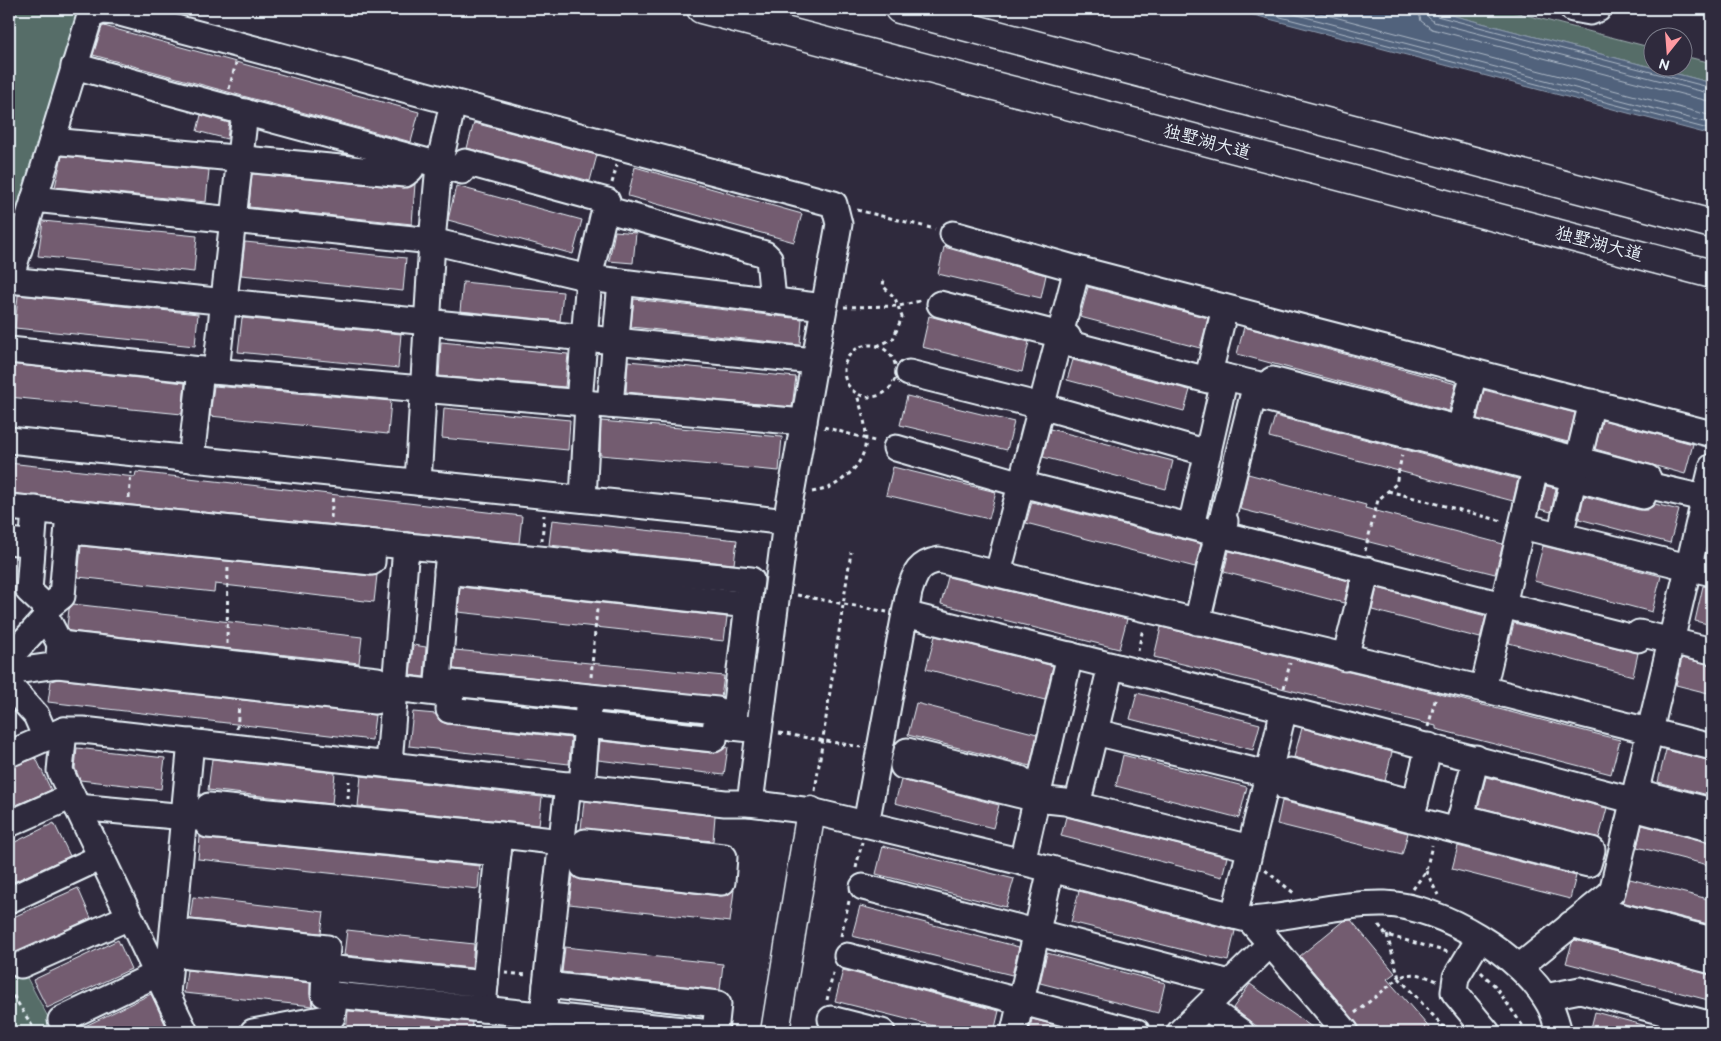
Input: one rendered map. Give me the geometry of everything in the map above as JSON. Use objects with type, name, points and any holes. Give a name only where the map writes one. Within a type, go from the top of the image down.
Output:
[{"type":"main road","name":"独墅湖大道","points":[[702,9],[1712,274]]},
{"type":"main road","points":[[899,9],[1712,224]]},
{"type":"main road","points":[[775,1032],[812,811]]},
{"type":"street","points":[[1573,9],[1590,12],[1598,9]]},
{"type":"street","points":[[750,803],[786,522],[839,224],[834,204],[116,12],[102,11],[90,16],[9,281],[814,360]]},
{"type":"street","points":[[74,66],[451,168],[465,162],[605,209],[765,254],[769,258],[773,301]]},
{"type":"street","points":[[418,482],[432,241],[451,168],[453,103]]},
{"type":"street","points":[[191,459],[223,302],[239,157],[234,110]]},
{"type":"street","points":[[52,141],[405,174],[411,169],[413,158]]},
{"type":"street","points":[[34,199],[432,241],[589,278],[824,307]]},
{"type":"street","points":[[583,499],[593,404],[585,338],[589,278],[603,244],[605,209]]},
{"type":"street","points":[[953,234],[1225,308],[1712,434]]},
{"type":"street","points":[[998,573],[1041,406],[1063,336],[1077,269]]},
{"type":"street","points":[[593,404],[616,341],[621,282]]},
{"type":"street","points":[[940,304],[1063,336]]},
{"type":"street","points":[[1191,526],[1208,453],[1215,372],[1225,308]]},
{"type":"street","points":[[1063,336],[1070,330],[1264,386]]},
{"type":"street","points":[[9,350],[209,371],[804,422]]},
{"type":"street","points":[[1458,438],[1474,372]]},
{"type":"street","points":[[909,373],[1041,406],[1208,453]]},
{"type":"street","points":[[1198,622],[1220,527],[1264,386],[1272,380],[1458,438],[1576,469],[1648,478],[1647,485],[1708,499]]},
{"type":"street","points":[[1264,386],[1268,400],[1407,435],[1458,438]]},
{"type":"street","points":[[1560,535],[1592,402]]},
{"type":"street","points":[[9,440],[583,499],[786,522]]},
{"type":"street","points":[[896,448],[1021,484],[1191,526],[1220,527],[1505,598],[1642,625],[1639,633],[1712,650]]},
{"type":"street","points":[[1483,690],[1538,459]]},
{"type":"street","points":[[1520,967],[1578,926],[1612,892],[1639,802],[1651,732],[1672,641],[1701,570],[1712,467]]},
{"type":"street","points":[[9,507],[126,519],[372,562],[373,543]]},
{"type":"street","points":[[35,510],[21,543],[28,591],[46,612],[59,654]]},
{"type":"street","points":[[77,514],[83,532],[230,538],[329,538],[406,546],[448,560],[600,577],[751,580],[749,599],[724,725],[714,740],[449,710],[444,694],[448,560]]},
{"type":"street","points":[[9,658],[46,612],[62,596],[77,514]]},
{"type":"street","points":[[1522,526],[1701,570]]},
{"type":"street","points":[[389,764],[386,687],[406,546]]},
{"type":"street","points":[[448,560],[540,559],[600,577]]},
{"type":"street","points":[[866,824],[904,615],[916,572],[927,562],[940,560],[1712,747]]},
{"type":"street","points":[[1345,658],[1365,563]]},
{"type":"street","points":[[749,599],[777,592]]},
{"type":"street","points":[[904,615],[938,622],[1069,661],[1122,669],[1426,745],[1639,802]]},
{"type":"street","points":[[9,672],[59,654],[231,677],[377,680],[386,687],[444,694]]},
{"type":"street","points":[[1022,862],[1027,796],[1069,661]]},
{"type":"street","points":[[1079,798],[1095,732],[1122,669]]},
{"type":"street","points":[[444,694],[452,682],[717,710],[724,725]]},
{"type":"street","points":[[9,685],[55,734],[60,771],[185,1032]]},
{"type":"street","points":[[543,1016],[569,851],[575,786],[587,725],[590,697]]},
{"type":"street","points":[[1242,918],[1251,846],[1278,777],[1281,709]]},
{"type":"street","points":[[724,725],[759,730]]},
{"type":"street","points":[[9,754],[55,734],[83,730],[812,811],[1242,918],[1384,904],[1402,906],[1421,910],[1443,919],[1500,951],[1520,967],[1550,1005],[1559,1032]]},
{"type":"street","points":[[1095,732],[1278,777],[1286,787],[1413,811],[1452,825],[1588,864],[1590,857],[1619,864]]},
{"type":"street","points":[[61,1020],[162,984],[180,943],[184,817],[191,742]]},
{"type":"street","points":[[1413,811],[1426,745]]},
{"type":"street","points":[[879,752],[905,759],[903,766],[1027,796],[1079,798],[1251,846]]},
{"type":"street","points":[[1452,825],[1476,758]]},
{"type":"street","points":[[1639,802],[1645,794],[1712,811]]},
{"type":"street","points":[[9,824],[75,802],[208,819],[208,824],[345,829],[569,851],[585,842],[724,858],[722,882],[584,866],[569,851]]},
{"type":"street","points":[[1639,802],[1641,810],[1712,829]]},
{"type":"street","points":[[483,1009],[499,844]]},
{"type":"street","points":[[9,900],[101,857]]},
{"type":"street","points":[[1014,1032],[1051,869]]},
{"type":"street","points":[[856,885],[1230,983]]},
{"type":"street","points":[[1578,926],[1608,913],[1712,940]]},
{"type":"street","points":[[22,965],[129,917]]},
{"type":"street","points":[[1242,918],[1270,944],[1343,1029]]},
{"type":"street","points":[[1578,926],[1712,960]]},
{"type":"street","points":[[1479,939],[1456,977],[1454,992],[1487,1032]]},
{"type":"street","points":[[180,943],[188,956],[325,970],[486,977]]},
{"type":"street","points":[[1180,1032],[1270,944]]},
{"type":"street","points":[[840,955],[1137,1032]]},
{"type":"street","points":[[325,970],[324,994],[702,1032]]},
{"type":"street","points":[[547,981],[718,1004],[715,1032]]},
{"type":"street","points":[[1544,997],[1580,990],[1712,1024]]},
{"type":"street","points":[[253,1032],[332,1016],[335,995]]},
{"type":"street","points":[[1206,1007],[1241,1032]]},
{"type":"street","points":[[828,1013],[882,1032]]},
{"type":"path","points":[[234,110],[241,46]]},
{"type":"path","points":[[605,209],[622,148]]},
{"type":"path","points":[[834,204],[953,234]]},
{"type":"path","points":[[791,494],[822,491],[837,484],[853,472],[864,454],[866,439],[865,420],[857,395],[849,386],[844,373],[846,364],[854,349],[887,344],[893,340],[897,333],[902,317],[895,298],[883,286],[884,279]]},
{"type":"path","points":[[824,307],[899,306],[920,300],[940,304]]},
{"type":"path","points":[[857,395],[873,398],[882,396],[893,384],[895,366],[893,359],[888,351],[877,346]]},
{"type":"path","points":[[804,422],[896,448]]},
{"type":"path","points":[[1365,563],[1378,500],[1396,484],[1407,435]]},
{"type":"path","points":[[126,519],[133,453]]},
{"type":"path","points":[[329,538],[335,474]]},
{"type":"path","points":[[1388,492],[1522,526]]},
{"type":"path","points":[[540,559],[545,495]]},
{"type":"path","points":[[230,538],[231,677],[236,747]]},
{"type":"path","points":[[812,811],[851,552]]},
{"type":"path","points":[[590,697],[600,577]]},
{"type":"path","points":[[777,592],[904,615]]},
{"type":"path","points":[[1122,669],[1147,609]]},
{"type":"path","points":[[1281,709],[1294,645]]},
{"type":"path","points":[[1426,745],[1440,680]]},
{"type":"path","points":[[759,730],[822,739],[879,752]]},
{"type":"path","points":[[345,829],[351,760]]},
{"type":"path","points":[[828,1013],[856,885],[866,824]]},
{"type":"path","points":[[1402,906],[1426,871],[1452,825]]},
{"type":"path","points":[[1251,846],[1317,912]]},
{"type":"path","points":[[1386,935],[1399,978],[1448,1032]]},
{"type":"path","points":[[1343,1029],[1399,978],[1407,974],[1418,974],[1454,992]]},
{"type":"path","points":[[486,977],[547,981]]},
{"type":"path","points":[[9,989],[36,1032]]},
{"type":"green space","points":[[17,9],[82,9],[9,242],[9,168],[11,159],[9,156],[9,41]]},
{"type":"green space","points":[[1428,9],[1503,9],[1644,46],[1644,65]]},
{"type":"green space","points":[[1694,58],[1712,63],[1712,83],[1693,78]]},
{"type":"green space","points":[[9,969],[13,978],[26,976],[56,1032],[9,1032]]},
{"type":"water","points":[[1231,9],[1428,9],[1644,65],[1644,78],[1693,78],[1712,83],[1712,135]]},
{"type":"building","points":[[102,27],[419,112],[411,142],[93,55]]},
{"type":"building","points":[[201,115],[229,123],[227,139],[197,131]]},
{"type":"building","points":[[474,123],[597,155],[590,181],[467,148]]},
{"type":"building","points":[[62,156],[209,170],[206,202],[55,187]]},
{"type":"building","points":[[635,167],[802,214],[794,242],[628,196]]},
{"type":"building","points":[[252,174],[404,188],[415,184],[412,224],[249,207]]},
{"type":"building","points":[[456,186],[582,220],[573,254],[448,220]]},
{"type":"building","points":[[43,221],[197,236],[194,272],[38,256]]},
{"type":"building","points":[[615,231],[636,233],[633,263],[609,261]]},
{"type":"building","points":[[245,242],[406,258],[403,291],[241,275]]},
{"type":"building","points":[[944,247],[1046,275],[1041,298],[938,274]]},
{"type":"building","points":[[463,282],[563,292],[560,321],[460,311]]},
{"type":"building","points":[[1088,287],[1208,318],[1200,348],[1080,317]]},
{"type":"building","points":[[18,295],[198,314],[195,346],[15,328]]},
{"type":"building","points":[[634,299],[802,319],[800,345],[631,327]]},
{"type":"building","points":[[929,316],[1029,342],[1022,372],[922,347]]},
{"type":"building","points":[[242,318],[401,334],[398,368],[238,352]]},
{"type":"building","points":[[1244,327],[1456,384],[1449,411],[1237,354]]},
{"type":"building","points":[[441,342],[568,354],[565,387],[439,376]]},
{"type":"building","points":[[1073,360],[1190,390],[1184,411],[1067,380]]},
{"type":"building","points":[[628,361],[796,377],[792,407],[626,392]]},
{"type":"building","points":[[9,364],[185,383],[182,414],[9,397]]},
{"type":"building","points":[[214,386],[391,401],[388,434],[210,416]]},
{"type":"building","points":[[1484,390],[1575,413],[1568,442],[1477,419]]},
{"type":"building","points":[[907,396],[1014,422],[1007,450],[900,425]]},
{"type":"building","points":[[444,408],[570,420],[568,450],[442,438]]},
{"type":"building","points":[[1275,416],[1518,479],[1513,501],[1269,437]]},
{"type":"building","points":[[1602,420],[1693,444],[1685,474],[1595,449]]},
{"type":"building","points":[[601,421],[782,437],[779,471],[600,455]]},
{"type":"building","points":[[1050,429],[1173,461],[1166,489],[1043,457]]},
{"type":"building","points":[[9,463],[135,477],[136,472],[522,516],[519,543],[9,493]]},
{"type":"building","points":[[893,467],[996,492],[989,519],[886,495]]},
{"type":"building","points":[[1248,474],[1366,505],[1365,508],[1503,544],[1495,574],[1240,509]]},
{"type":"building","points":[[1546,486],[1556,488],[1551,512],[1540,509]]},
{"type":"building","points":[[1584,496],[1639,510],[1647,510],[1655,504],[1679,510],[1670,543],[1579,519]]},
{"type":"building","points":[[1032,502],[1201,544],[1195,567],[1026,523]]},
{"type":"building","points":[[552,520],[737,540],[734,564],[549,545]]},
{"type":"building","points":[[81,546],[371,576],[377,575],[374,602],[215,584],[214,592],[78,577]]},
{"type":"building","points":[[1543,546],[1661,576],[1652,612],[1534,581]]},
{"type":"building","points":[[1229,551],[1349,581],[1344,603],[1224,572]]},
{"type":"building","points":[[948,577],[1127,619],[1119,649],[941,604]]},
{"type":"building","points":[[1703,586],[1712,587],[1712,625],[1695,621]]},
{"type":"building","points":[[460,587],[727,617],[724,641],[458,612]]},
{"type":"building","points":[[1377,588],[1486,616],[1480,638],[1372,610]]},
{"type":"building","points":[[73,604],[362,637],[359,663],[69,631],[67,626],[69,609]]},
{"type":"building","points":[[1514,623],[1638,653],[1633,676],[1509,643]]},
{"type":"building","points":[[1161,627],[1428,691],[1620,740],[1611,774],[1436,729],[1436,726],[1154,657]]},
{"type":"building","points":[[935,636],[1053,666],[1045,700],[926,669]]},
{"type":"building","points":[[413,645],[426,647],[424,677],[410,675]]},
{"type":"building","points":[[455,650],[724,676],[721,697],[453,669]]},
{"type":"building","points":[[1682,658],[1712,665],[1712,694],[1676,685]]},
{"type":"building","points":[[58,679],[375,715],[372,740],[48,702],[51,681]]},
{"type":"building","points":[[1137,693],[1260,724],[1253,750],[1130,719]]},
{"type":"building","points":[[916,703],[1037,734],[1030,766],[908,735]]},
{"type":"building","points":[[413,712],[436,714],[440,721],[447,724],[571,738],[569,764],[409,746]]},
{"type":"building","points":[[1302,728],[1392,752],[1385,781],[1294,757]]},
{"type":"building","points":[[600,741],[712,753],[728,747],[724,775],[598,760]]},
{"type":"building","points":[[77,748],[165,758],[161,789],[80,780],[75,768]]},
{"type":"building","points":[[1666,750],[1712,761],[1712,796],[1658,782]]},
{"type":"building","points":[[1123,755],[1247,787],[1239,818],[1116,786]]},
{"type":"building","points":[[36,758],[51,790],[9,808],[9,768]]},
{"type":"building","points":[[212,759],[335,773],[332,804],[208,790]]},
{"type":"building","points":[[361,776],[542,797],[539,825],[358,806]]},
{"type":"building","points":[[1486,777],[1607,808],[1599,838],[1478,807]]},
{"type":"building","points":[[901,780],[999,805],[993,828],[895,803]]},
{"type":"building","points":[[584,801],[715,816],[713,841],[581,829]]},
{"type":"building","points":[[1282,801],[1408,833],[1402,855],[1277,824]]},
{"type":"building","points":[[1066,817],[1227,857],[1222,877],[1061,836]]},
{"type":"building","points":[[54,823],[70,856],[9,884],[9,845]]},
{"type":"building","points":[[1642,825],[1712,843],[1712,866],[1637,847]]},
{"type":"building","points":[[200,837],[480,866],[478,889],[198,859]]},
{"type":"building","points":[[883,846],[1014,879],[1006,907],[876,874]]},
{"type":"building","points":[[1458,846],[1576,876],[1570,899],[1452,869]]},
{"type":"building","points":[[573,875],[581,880],[720,896],[728,895],[734,890],[730,922],[569,904]]},
{"type":"building","points":[[1630,879],[1712,900],[1712,925],[1622,902]]},
{"type":"building","points":[[78,888],[91,918],[9,956],[9,919]]},
{"type":"building","points":[[1079,891],[1235,931],[1228,961],[1071,922]]},
{"type":"building","points":[[193,897],[324,912],[321,933],[190,919]]},
{"type":"building","points":[[860,906],[1019,947],[1012,975],[852,936]]},
{"type":"building","points":[[1351,920],[1395,973],[1387,979],[1433,1032],[1360,1032],[1357,1023],[1300,956],[1343,921]]},
{"type":"building","points":[[347,930],[474,944],[472,968],[344,955]]},
{"type":"building","points":[[118,940],[131,969],[47,1008],[33,980]]},
{"type":"building","points":[[1575,940],[1712,975],[1712,1001],[1566,963],[1572,943]]},
{"type":"building","points":[[565,947],[723,964],[720,990],[562,972]]},
{"type":"building","points":[[1047,953],[1165,983],[1158,1013],[1040,983]]},
{"type":"building","points":[[187,970],[310,983],[313,1006],[184,993]]},
{"type":"building","points":[[843,970],[999,1011],[994,1032],[958,1032],[835,1001]]},
{"type":"building","points":[[1250,984],[1319,1032],[1264,1032],[1233,1008]]},
{"type":"building","points":[[151,994],[167,1028],[158,1032],[73,1032]]},
{"type":"building","points":[[348,1011],[472,1022],[471,1032],[346,1032]]},
{"type":"building","points":[[1595,1012],[1654,1028],[1653,1032],[1590,1032]]},
{"type":"building","points":[[1032,1019],[1069,1029],[1069,1032],[1029,1032]]}]
